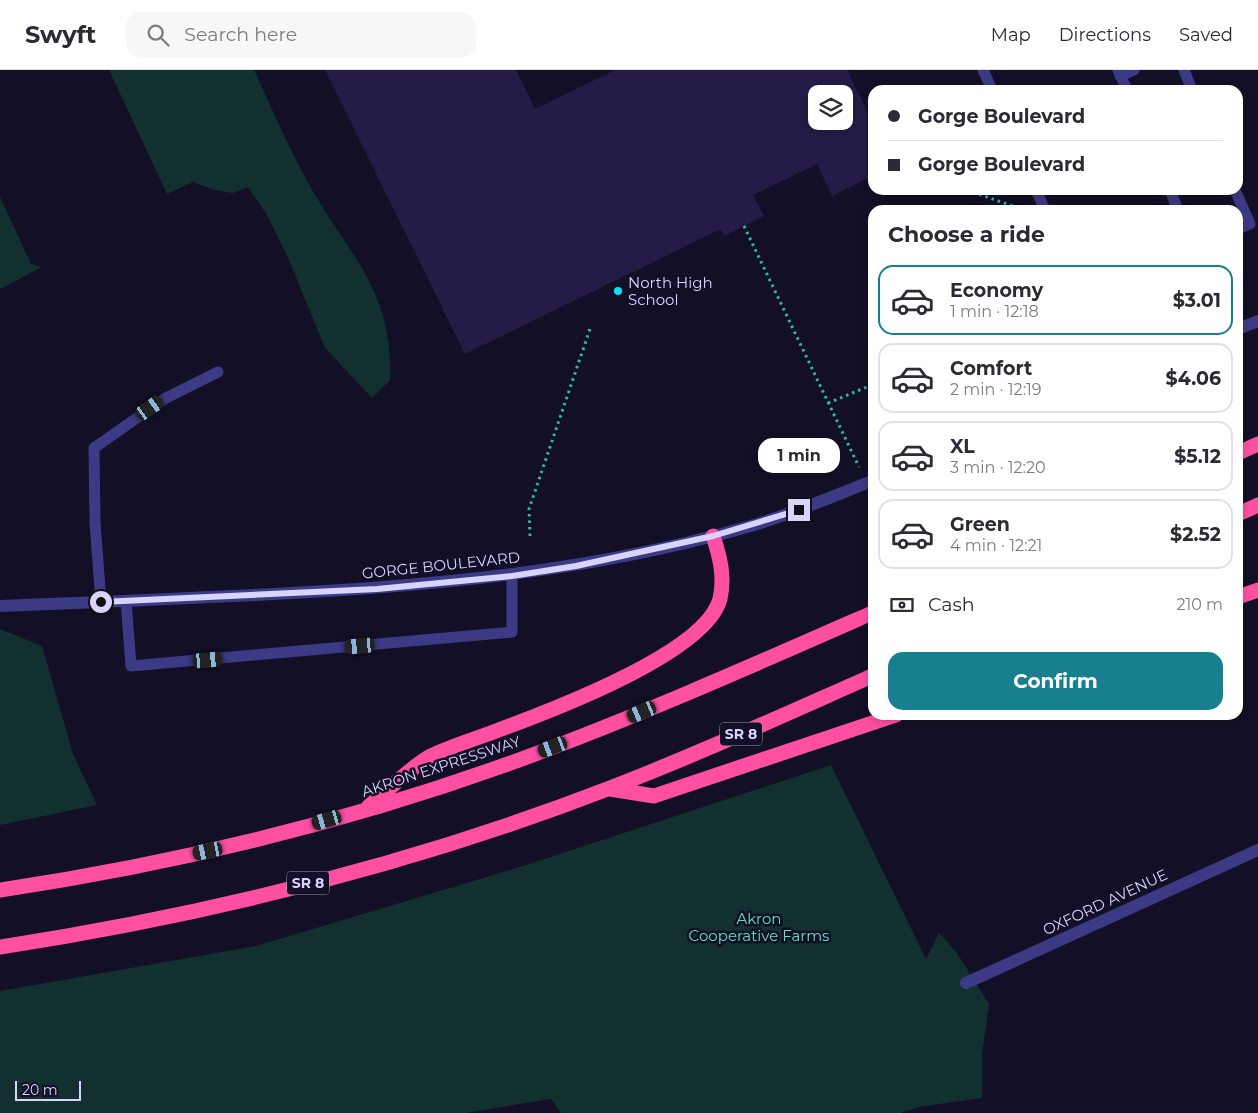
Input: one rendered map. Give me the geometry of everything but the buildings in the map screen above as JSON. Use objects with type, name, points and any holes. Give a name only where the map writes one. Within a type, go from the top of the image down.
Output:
[{"type":"highway","points":[[1243,451],[1258,444]]},
{"type":"highway","points":[[1243,512],[1258,505]]},
{"type":"highway","points":[[363,810],[430,756],[605,686],[649,663],[688,638],[707,621],[719,600],[721,562],[713,536]]},
{"type":"highway","points":[[1243,596],[1258,590]]},
{"type":"highway","name":"AKRON EXPRESSWAY","points":[[0,890],[135,867],[274,835],[363,810],[509,763],[606,727],[868,615]]},
{"type":"highway","name":"SR 8","points":[[0,947],[206,909],[350,872],[484,832],[608,789],[692,756],[868,678]]},
{"type":"highway","points":[[608,789],[654,796],[881,720]]},
{"type":"street","points":[[1243,327],[1258,321]]},
{"type":"street","name":"GORGE BOULEVARD","points":[[0,606],[377,589],[512,576],[576,566],[713,536],[782,516],[868,483]]},
{"type":"street","name":"OXFORD AVENUE","points":[[966,983],[1258,850]]},
{"type":"lane","points":[[983,70],[990,85]]},
{"type":"lane","points":[[1125,85],[1119,73],[1134,70]]},
{"type":"lane","points":[[1184,70],[1190,85]]},
{"type":"lane","points":[[1243,208],[1250,224],[1243,227]]},
{"type":"lane","points":[[101,602],[95,523],[94,448],[164,399],[218,372]]},
{"type":"lane","points":[[126,601],[131,666],[512,632],[512,576]]},
{"type":"path","points":[[981,195],[1010,205]]},
{"type":"path","points":[[744,226],[828,403],[868,478]]},
{"type":"path","points":[[530,536],[529,509],[591,326]]},
{"type":"path","points":[[828,403],[868,387]]},
{"type":"green space","points":[[109,70],[254,70],[305,177],[364,271],[384,319],[389,347],[390,380],[372,398],[325,348],[289,260],[267,215],[248,187],[233,193],[214,190],[193,182],[167,194]]},
{"type":"green space","points":[[0,197],[31,264],[42,267],[0,289]]},
{"type":"green space","points":[[0,629],[42,646],[73,754],[97,805],[0,825]]},
{"type":"green space","name":"Akron Cooperative Farms","points":[[831,765],[926,959],[939,933],[957,953],[989,1004],[982,1055],[982,1098],[918,1107],[901,1113],[561,1113],[551,1099],[466,1113],[0,1113],[0,991],[256,946],[520,867]]},
{"type":"place","name":"North High School","points":[[618,291]]},
{"type":"route","points":[[101,602],[377,589],[512,576],[576,566],[713,536],[799,510]]}]
